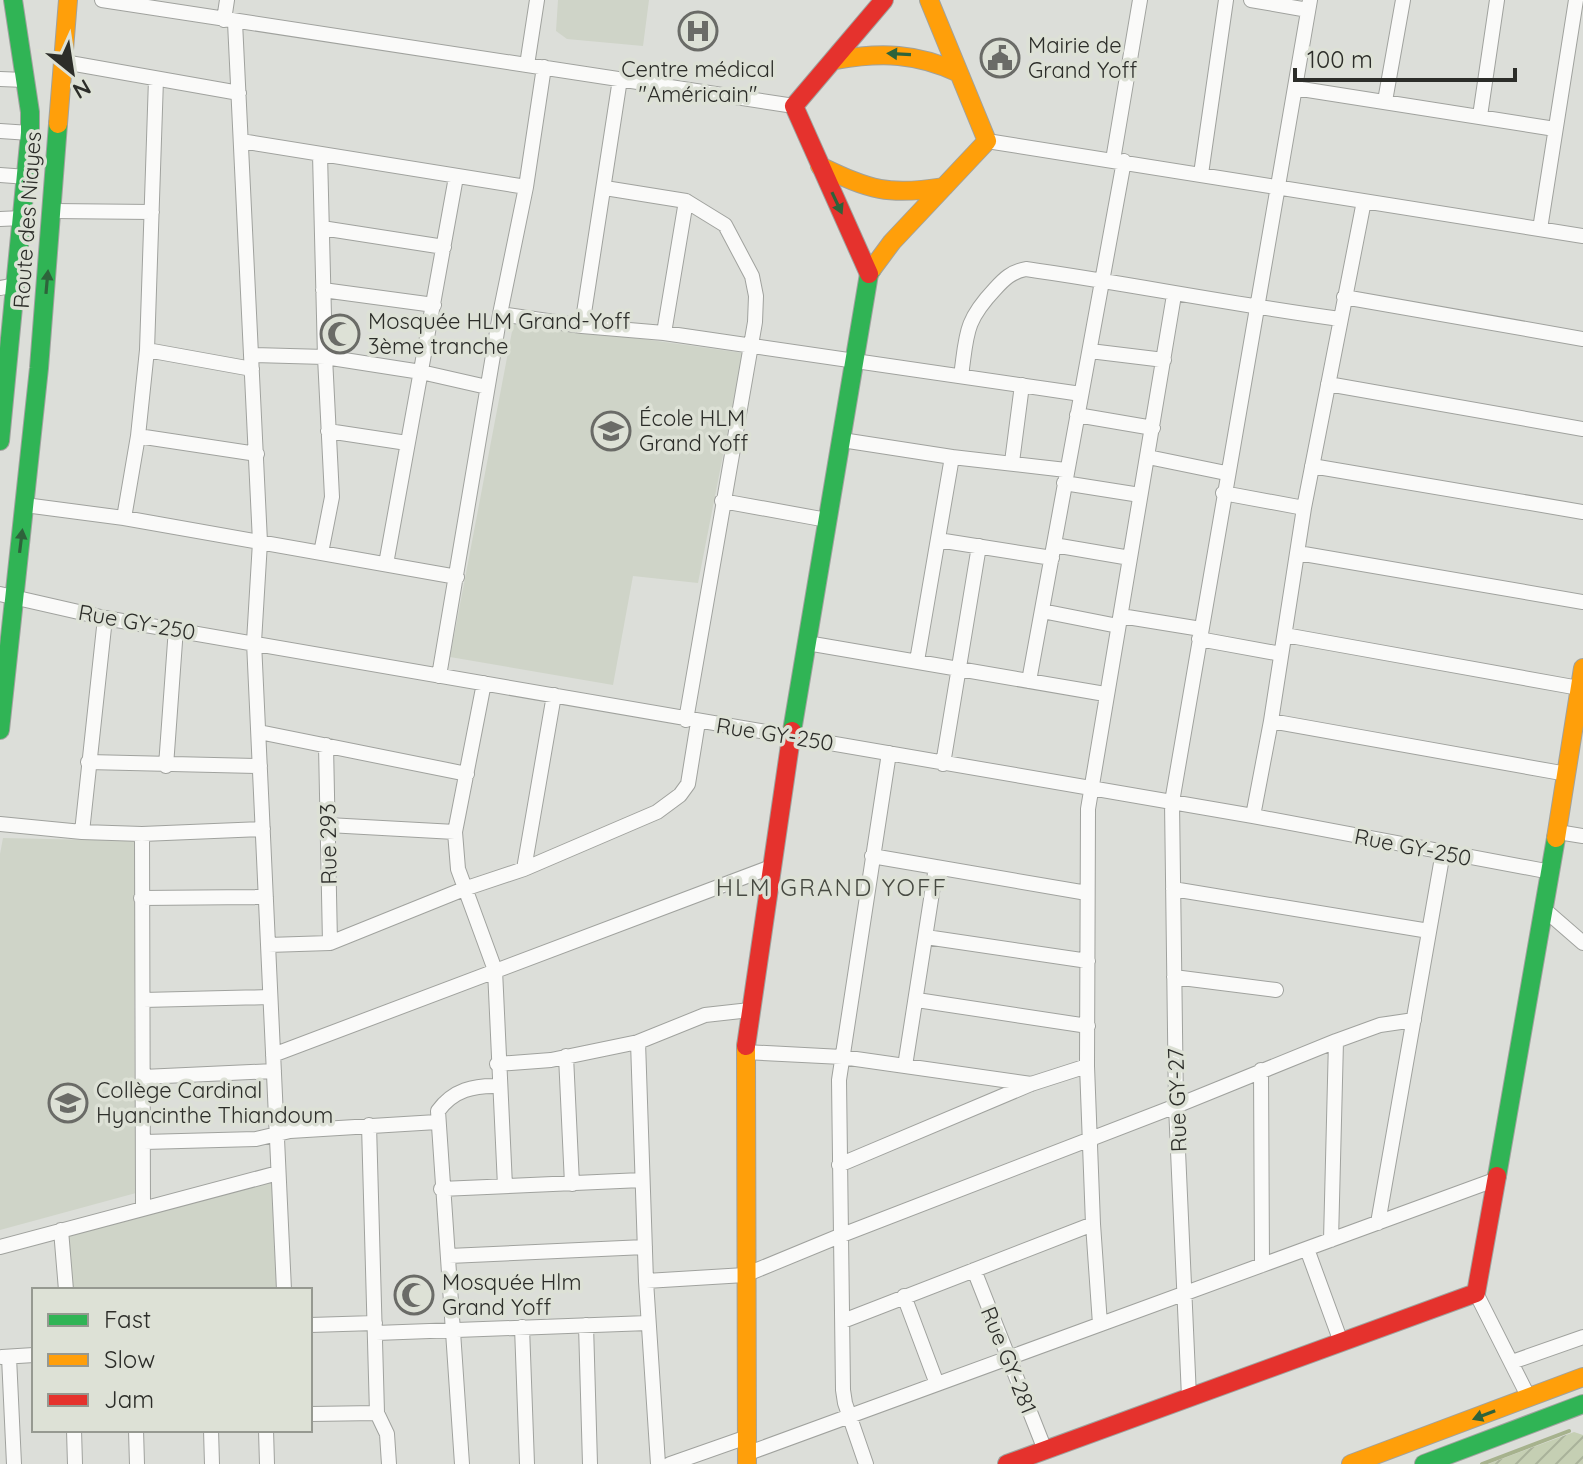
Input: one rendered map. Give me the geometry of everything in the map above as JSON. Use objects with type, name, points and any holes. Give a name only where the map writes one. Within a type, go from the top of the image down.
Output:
[{"type":"main road","name":"Route des Niayes","points":[[0,441],[8,287],[22,218],[30,133],[30,112],[13,0]]},
{"type":"main road","name":"Route des Niayes","points":[[0,730],[7,595],[25,505],[53,211],[68,0]]},
{"type":"main road","points":[[869,274],[794,106],[884,0]]},
{"type":"main road","points":[[746,1452],[745,1052],[791,736],[869,274],[892,242],[987,141],[929,0]]},
{"type":"main road","points":[[836,60],[868,54],[906,53],[936,61],[959,73]]},
{"type":"main road","points":[[820,166],[863,187],[908,193],[944,187]]},
{"type":"main road","points":[[1007,1464],[1476,1293],[1567,774],[1577,743],[1583,668]]},
{"type":"main road","points":[[1351,1464],[1583,1377]]},
{"type":"main road","points":[[1424,1464],[1583,1404]]},
{"type":"street","points":[[102,0],[794,106]]},
{"type":"street","points":[[227,0],[239,93],[257,454],[260,542],[254,642],[284,1288]]},
{"type":"street","points":[[527,65],[537,0]]},
{"type":"street","points":[[1029,681],[1102,280],[1140,0]]},
{"type":"street","points":[[1201,174],[1226,0]]},
{"type":"street","points":[[1251,0],[1309,5]]},
{"type":"street","points":[[1385,101],[1403,0]]},
{"type":"street","points":[[1480,116],[1497,0]]},
{"type":"street","points":[[1540,229],[1576,0]]},
{"type":"street","name":"Rue GY-27","points":[[1189,1397],[1176,1106],[1172,802],[1226,473],[1309,5]]},
{"type":"street","points":[[64,62],[239,93]]},
{"type":"street","points":[[439,676],[487,387],[526,187],[544,67]]},
{"type":"street","points":[[0,79],[25,80]]},
{"type":"street","points":[[124,518],[138,436],[147,350],[156,79]]},
{"type":"street","points":[[582,326],[620,79]]},
{"type":"street","points":[[1295,88],[1555,129]]},
{"type":"street","points":[[0,131],[30,133]]},
{"type":"street","points":[[241,141],[526,187]]},
{"type":"street","points":[[987,141],[1583,236]]},
{"type":"street","points":[[320,154],[332,497],[321,553]]},
{"type":"street","points":[[0,175],[27,177]]},
{"type":"street","points":[[386,564],[456,177]]},
{"type":"street","points":[[268,945],[330,943],[464,889],[524,869],[657,812],[680,795],[688,784],[692,721],[722,501],[750,347],[756,296],[752,276],[725,225],[686,201],[605,188]]},
{"type":"street","points":[[664,333],[686,201]]},
{"type":"street","points":[[1253,816],[1304,508],[1364,201]]},
{"type":"street","points":[[53,211],[152,212]]},
{"type":"street","points":[[0,219],[22,218]]},
{"type":"street","points":[[322,228],[444,247]]},
{"type":"street","points":[[961,376],[972,316],[1006,277],[1026,269],[1174,295],[1340,319]]},
{"type":"street","points":[[0,311],[8,287]]},
{"type":"street","points":[[323,290],[434,305]]},
{"type":"street","points":[[1100,1324],[1087,1066],[1088,809],[1174,295]]},
{"type":"street","points":[[1344,297],[1583,339]]},
{"type":"street","points":[[500,314],[582,326],[664,333],[1081,394]]},
{"type":"street","points":[[147,350],[251,362],[325,357],[421,372],[487,387]]},
{"type":"street","points":[[1090,351],[1164,360]]},
{"type":"street","points":[[1328,384],[1583,429]]},
{"type":"street","points":[[1012,462],[1022,385]]},
{"type":"street","points":[[1077,415],[1153,428]]},
{"type":"street","points":[[328,431],[407,443]]},
{"type":"street","points":[[138,436],[257,454]]},
{"type":"street","points":[[842,440],[952,457],[1012,462],[1140,495]]},
{"type":"street","points":[[917,661],[952,457]]},
{"type":"street","points":[[1148,457],[1226,473]]},
{"type":"street","points":[[1312,466],[1583,512]]},
{"type":"street","points":[[1223,493],[1304,508]]},
{"type":"street","points":[[722,501],[827,520]]},
{"type":"street","points":[[25,505],[124,518],[457,577]]},
{"type":"street","points":[[938,540],[1130,558]]},
{"type":"street","points":[[943,764],[979,546]]},
{"type":"street","points":[[1298,553],[1583,602]]},
{"type":"street","name":"Rue GY-250","points":[[7,595],[105,618],[1253,816],[1551,872]]},
{"type":"street","points":[[1042,611],[1200,634],[1281,654]]},
{"type":"street","points":[[82,832],[105,618]]},
{"type":"street","points":[[166,766],[176,628]]},
{"type":"street","points":[[1285,635],[1579,688]]},
{"type":"street","points":[[807,643],[1105,694]]},
{"type":"street","points":[[484,683],[455,832],[455,851],[464,889],[495,970],[505,1186]]},
{"type":"street","points":[[524,869],[554,695]]},
{"type":"street","points":[[1271,721],[1567,774]]},
{"type":"street","points":[[259,732],[467,774]]},
{"type":"street","name":"Rue 293","points":[[326,745],[330,943]]},
{"type":"street","points":[[866,1464],[843,1390],[839,1080],[889,753]]},
{"type":"street","points":[[88,762],[260,766]]},
{"type":"street","points":[[0,824],[142,834],[263,829]]},
{"type":"street","points":[[328,825],[455,832]]},
{"type":"street","points":[[1558,832],[1583,836]]},
{"type":"street","points":[[142,834],[143,1207]]},
{"type":"street","points":[[1378,1223],[1443,852]]},
{"type":"street","points":[[872,856],[1087,893]]},
{"type":"street","points":[[273,1055],[771,867]]},
{"type":"street","points":[[905,1066],[936,867]]},
{"type":"street","points":[[1173,889],[1429,931]]},
{"type":"street","points":[[141,898],[266,897]]},
{"type":"street","points":[[1545,910],[1583,943]]},
{"type":"street","points":[[926,937],[1088,961]]},
{"type":"street","points":[[1174,977],[1276,990]]},
{"type":"street","points":[[143,1000],[270,997]]},
{"type":"street","points":[[917,1000],[1088,1026]]},
{"type":"street","points":[[497,1064],[532,1062],[638,1042],[705,1015],[750,1010]]},
{"type":"street","points":[[646,1281],[745,1275],[1336,1041],[1380,1025],[1414,1020]]},
{"type":"street","points":[[1331,1240],[1336,1041]]},
{"type":"street","points":[[638,1042],[646,1281],[658,1464]]},
{"type":"street","points":[[745,1052],[842,1057],[1031,1084]]},
{"type":"street","points":[[566,1056],[572,1184]]},
{"type":"street","points":[[839,1165],[1031,1084],[1087,1066]]},
{"type":"street","points":[[1261,1070],[1262,1265]]},
{"type":"street","points":[[143,1077],[274,1071]]},
{"type":"street","points":[[462,1464],[438,1111],[453,1096],[480,1086],[499,1086]]},
{"type":"street","points":[[144,1142],[256,1139],[290,1131],[437,1122]]},
{"type":"street","points":[[369,1125],[377,1413],[387,1434],[389,1464]]},
{"type":"street","points":[[0,1247],[278,1173]]},
{"type":"street","points":[[670,1464],[746,1452],[1497,1179]]},
{"type":"street","points":[[441,1189],[642,1180]]},
{"type":"street","points":[[843,1321],[1093,1224]]},
{"type":"street","points":[[61,1230],[66,1288]]},
{"type":"street","points":[[449,1256],[645,1247]]},
{"type":"street","points":[[1307,1249],[1341,1342]]},
{"type":"street","name":"Rue GY-281","points":[[974,1270],[1045,1450]]},
{"type":"street","points":[[1476,1293],[1529,1398]]},
{"type":"street","points":[[904,1296],[937,1384]]},
{"type":"street","points":[[312,1325],[454,1329],[648,1323]]},
{"type":"street","points":[[586,1325],[590,1464]]},
{"type":"street","points":[[522,1327],[527,1464]]},
{"type":"street","points":[[1512,1362],[1583,1337]]},
{"type":"street","points":[[14,1464],[5,1357],[32,1355]]},
{"type":"street","points":[[312,1414],[377,1413]]},
{"type":"street","points":[[74,1432],[75,1464]]},
{"type":"street","points":[[136,1432],[137,1464]]},
{"type":"street","points":[[211,1432],[212,1464]]},
{"type":"street","points":[[266,1432],[267,1464]]},
{"type":"shaded area","points":[[558,0],[649,0],[643,46],[567,39],[556,31]]},
{"type":"shaded area","name":"École HLM Grand Yoff","points":[[514,321],[743,353],[698,583],[633,576],[613,685],[450,657]]},
{"type":"shaded area","name":"Collège Cardinal Hyancinthe Thiandoum","points":[[3,838],[138,841],[134,1004],[136,1193],[0,1230],[0,854]]},
{"type":"shaded area","points":[[275,1178],[280,1288],[71,1288],[66,1234]]},
{"type":"green space","points":[[1574,1432],[1583,1435],[1583,1464],[1488,1464]]},
{"type":"waterway","points":[[1482,1464],[1569,1431]]},
{"type":"traffic: fast","points":[[0,441],[30,133],[30,112],[13,0]]},
{"type":"traffic: fast","points":[[0,730],[39,368],[58,124]]},
{"type":"traffic: fast","points":[[792,731],[872,269]]},
{"type":"traffic: fast","points":[[1497,1176],[1556,838]]},
{"type":"traffic: fast","points":[[1424,1464],[1583,1404]]},
{"type":"traffic: slow","points":[[58,124],[68,0]]},
{"type":"traffic: slow","points":[[872,269],[892,242],[987,141],[929,0]]},
{"type":"traffic: slow","points":[[836,60],[899,56],[928,61],[959,73]]},
{"type":"traffic: slow","points":[[820,166],[880,189],[908,191],[944,187]]},
{"type":"traffic: slow","points":[[1556,838],[1583,668]]},
{"type":"traffic: slow","points":[[746,1046],[747,1464]]},
{"type":"traffic: slow","points":[[1351,1464],[1583,1377]]},
{"type":"traffic: jam","points":[[869,274],[794,106],[884,0]]},
{"type":"traffic: jam","points":[[746,1046],[792,731]]},
{"type":"traffic: jam","points":[[1007,1464],[1476,1293],[1497,1176]]},
{"type":"place","name":"Centre médical \"Américain\"","points":[[698,31]]},
{"type":"place","name":"Mairie de Grand Yoff","points":[[1000,58]]},
{"type":"place","name":"Mosquée HLM Grand-Yoff 3ème tranche","points":[[340,334]]},
{"type":"place","name":"École HLM Grand Yoff","points":[[611,431]]},
{"type":"place","name":"Collège Cardinal Hyancinthe Thiandoum","points":[[68,1103]]},
{"type":"place","name":"Mosquée Hlm Grand Yoff","points":[[414,1295]]},
{"type":"district","name":"HLM GRAND YOFF","points":[[832,888]]}]
